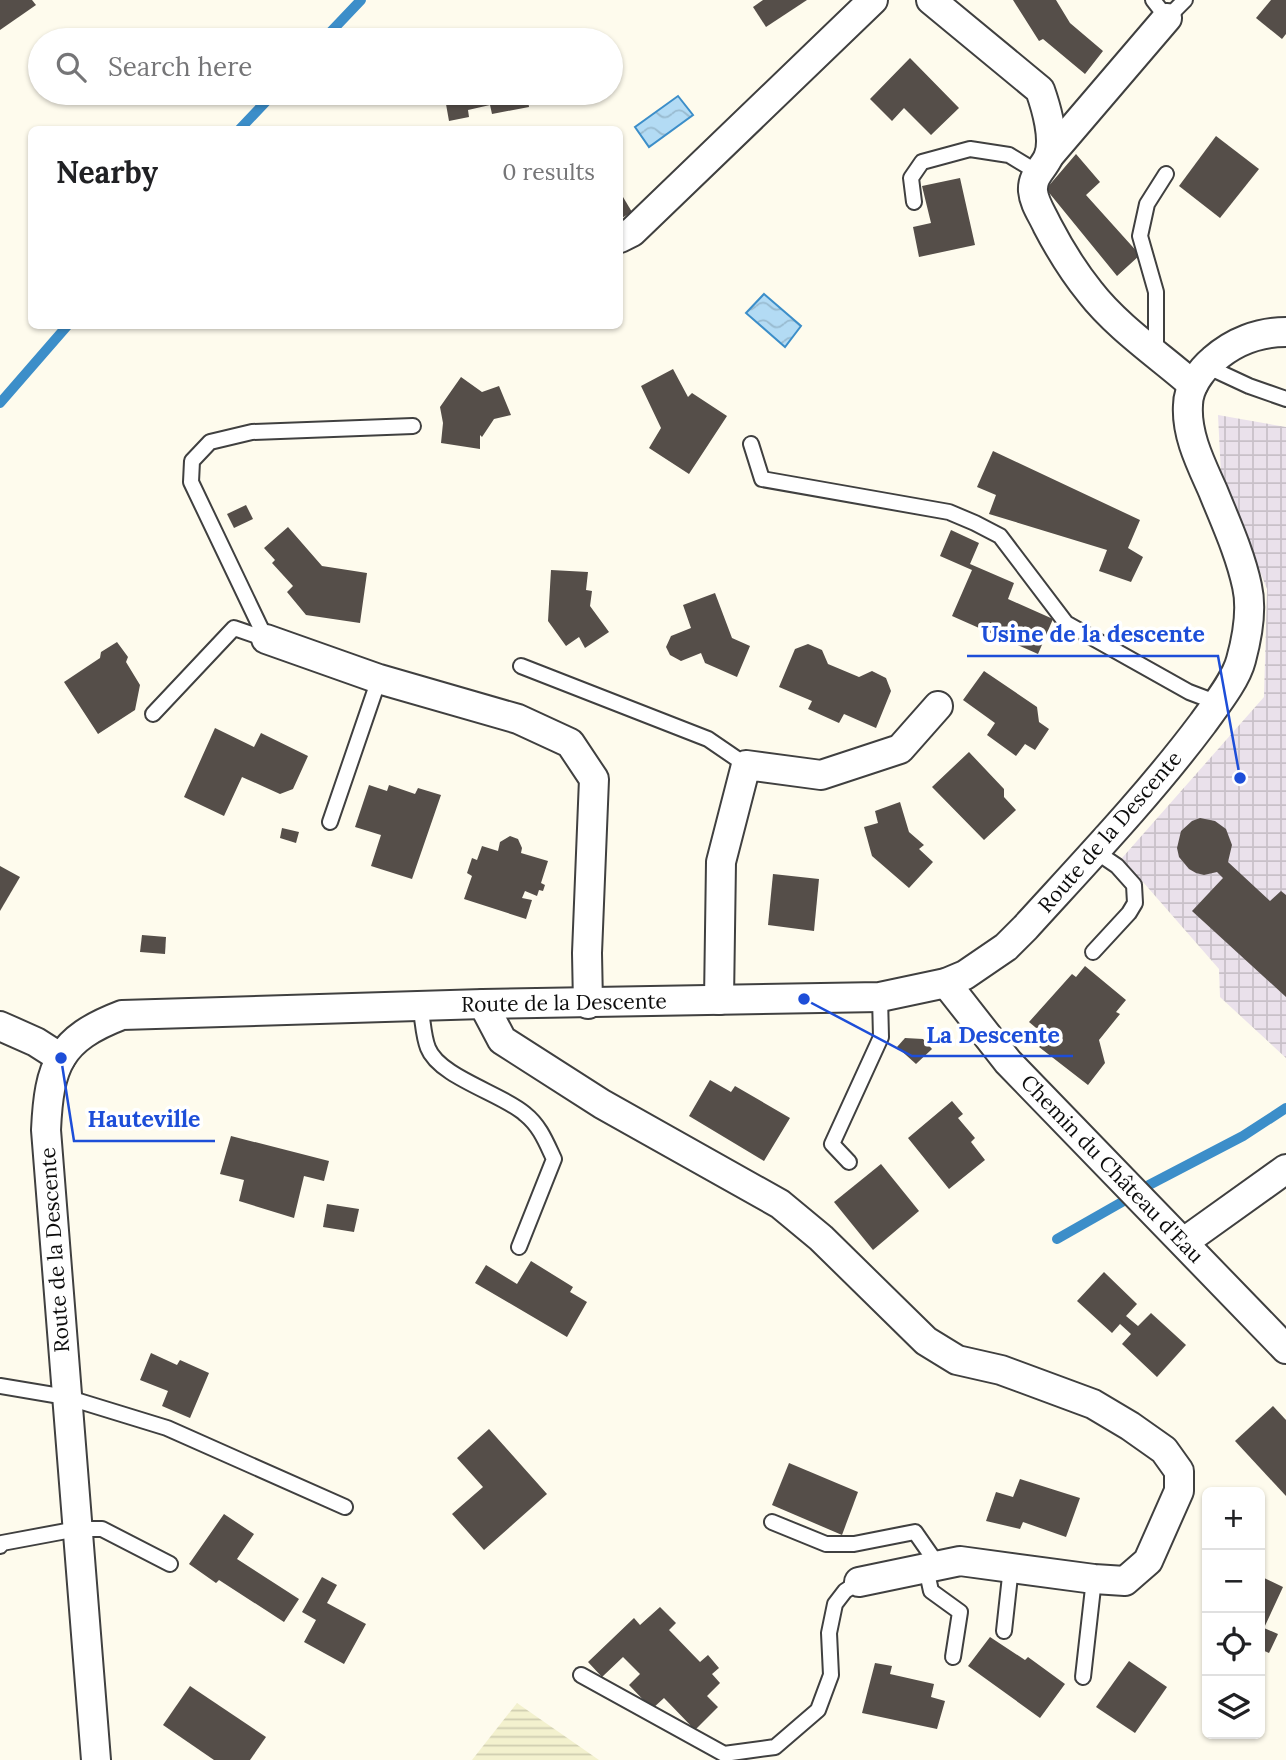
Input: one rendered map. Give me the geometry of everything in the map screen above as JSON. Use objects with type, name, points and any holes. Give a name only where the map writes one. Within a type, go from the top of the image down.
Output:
[{"type":"street","points":[[623,236],[632,232],[873,0]]},
{"type":"street","points":[[931,0],[1040,90],[1048,110],[1050,132],[1043,164],[1033,187],[1034,198],[1060,250],[1091,294],[1119,322],[1156,353],[1199,376],[1223,351],[1247,339],[1273,332],[1286,332]]},
{"type":"street","points":[[1043,164],[1168,6]]},
{"type":"street","name":"Route de la Descente","points":[[96,1760],[46,1130],[48,1092],[61,1058],[76,1037],[94,1025],[122,1014],[880,997],[946,983],[965,975],[1006,947],[1095,851],[1171,765],[1218,703],[1241,663],[1247,625],[1247,587],[1226,522],[1189,429],[1187,403],[1199,376]]},
{"type":"street","points":[[267,639],[379,679],[518,719],[569,743],[594,779],[587,953],[589,1004]]},
{"type":"street","points":[[719,1000],[721,862],[746,765],[821,775],[900,749],[938,706]]},
{"type":"street","name":"Chemin du Château d'Eau","points":[[946,983],[1008,1062],[1286,1349]]},
{"type":"street","points":[[483,1004],[502,1040],[602,1104],[780,1204],[821,1238],[926,1340],[957,1360],[1001,1370],[1093,1404],[1164,1450],[1179,1471],[1179,1491],[1148,1561],[1125,1581],[960,1561],[859,1582]]},
{"type":"street","points":[[0,1026],[36,1042],[61,1058]]},
{"type":"street","points":[[1184,1242],[1286,1168]]},
{"type":"lane","points":[[914,202],[911,178],[922,162],[970,149],[1043,164]]},
{"type":"lane","points":[[1156,353],[1156,292],[1140,236],[1147,204],[1166,174]]},
{"type":"lane","points":[[1199,376],[1250,386],[1286,399]]},
{"type":"lane","points":[[267,639],[191,482],[192,461],[210,442],[253,432],[413,426]]},
{"type":"lane","points":[[751,444],[762,479],[950,512],[1000,536],[1066,623],[1189,692],[1218,703]]},
{"type":"lane","points":[[153,714],[234,628],[267,639]]},
{"type":"lane","points":[[521,666],[708,739],[746,765]]},
{"type":"lane","points":[[330,822],[379,679]]},
{"type":"lane","points":[[1093,952],[1135,903],[1134,885],[1117,866],[1095,851]]},
{"type":"lane","points":[[849,1162],[832,1144],[881,1037],[880,997]]},
{"type":"lane","points":[[420,1006],[429,1050],[439,1062],[474,1086],[524,1112],[539,1127],[554,1158],[519,1247]]},
{"type":"lane","points":[[0,1386],[66,1397],[167,1428],[345,1507]]},
{"type":"lane","points":[[772,1522],[826,1544],[854,1544],[915,1532],[932,1566],[931,1591],[960,1612],[953,1657]]},
{"type":"lane","points":[[0,1546],[77,1529],[102,1529],[170,1564]]},
{"type":"lane","points":[[1004,1632],[1011,1567]]},
{"type":"lane","points":[[1083,1677],[1094,1579]]},
{"type":"lane","points":[[581,1675],[724,1754],[775,1746],[818,1710],[831,1675],[829,1633],[835,1604],[845,1591],[859,1582]]},
{"type":"shaded area","points":[[1218,415],[1286,427],[1286,1058],[1220,997],[1219,969],[1122,858],[1264,697],[1267,589],[1221,474]]},
{"type":"shaded area","points":[[517,1703],[599,1760],[472,1760]]},
{"type":"water","points":[[678,96],[693,115],[649,147],[635,127]]},
{"type":"water","points":[[764,294],[801,326],[785,347],[746,313]]},
{"type":"building","points":[[0,0],[32,0],[36,5],[0,30]]},
{"type":"building","points":[[763,0],[807,0],[766,27],[753,7]]},
{"type":"building","points":[[1013,0],[1056,0],[1070,23],[1103,51],[1085,74],[1043,39],[1039,41]]},
{"type":"building","points":[[1271,0],[1286,0],[1286,34],[1282,39],[1256,18]]},
{"type":"building","points":[[910,58],[959,108],[931,135],[904,108],[892,121],[870,99]]},
{"type":"building","points":[[446,105],[490,105],[468,110],[469,117],[449,121]]},
{"type":"building","points":[[490,105],[529,105],[529,107],[492,114]]},
{"type":"building","points":[[1216,136],[1259,169],[1220,218],[1179,186]]},
{"type":"building","points":[[1076,154],[1100,182],[1086,195],[1140,255],[1117,276],[1046,189]]},
{"type":"building","points":[[960,178],[975,245],[919,257],[913,227],[931,223],[922,186]]},
{"type":"building","points":[[623,197],[632,212],[623,217]]},
{"type":"building","points":[[673,369],[688,397],[692,393],[727,416],[689,474],[649,448],[661,428],[641,386]]},
{"type":"building","points":[[461,377],[482,392],[499,386],[511,415],[494,419],[482,437],[480,435],[480,449],[441,443],[443,423],[440,407]]},
{"type":"building","points":[[993,451],[1140,520],[1128,548],[1143,557],[1131,582],[1099,571],[1107,550],[989,514],[996,495],[977,487]]},
{"type":"building","points":[[246,505],[253,519],[234,528],[227,514]]},
{"type":"building","points":[[288,527],[322,566],[367,573],[360,623],[306,615],[287,592],[293,586],[272,563],[275,560],[264,548]]},
{"type":"building","points":[[951,530],[979,543],[970,564],[1014,583],[1008,599],[1053,619],[1038,654],[952,616],[972,570],[940,556]]},
{"type":"building","points":[[551,570],[588,572],[586,590],[592,591],[590,606],[609,632],[585,648],[579,637],[566,646],[548,621]]},
{"type":"building","points":[[715,593],[732,638],[750,646],[737,677],[705,663],[701,653],[681,661],[670,655],[666,647],[671,636],[691,628],[683,605]]},
{"type":"building","points":[[117,642],[128,657],[126,662],[140,685],[135,710],[98,734],[64,682],[100,658],[101,652]]},
{"type":"building","points":[[808,644],[822,650],[828,664],[859,677],[872,671],[886,678],[891,691],[876,728],[844,714],[839,723],[808,709],[812,701],[779,687],[795,649]]},
{"type":"building","points":[[984,671],[1037,707],[1039,722],[1049,729],[1035,750],[1025,744],[1016,756],[987,735],[995,723],[963,700]]},
{"type":"building","points":[[215,728],[254,747],[261,733],[308,756],[293,789],[280,794],[242,777],[224,816],[184,797]]},
{"type":"building","points":[[969,752],[1004,789],[1004,797],[1016,810],[984,840],[932,787]]},
{"type":"building","points":[[369,785],[387,791],[389,785],[415,794],[418,788],[441,795],[412,879],[371,866],[381,835],[355,827]]},
{"type":"building","points":[[900,802],[909,832],[924,845],[919,849],[933,862],[909,888],[872,856],[864,827],[878,823],[875,811]]},
{"type":"building","points":[[1200,818],[1215,821],[1226,829],[1232,845],[1228,862],[1270,901],[1281,891],[1286,895],[1286,997],[1192,911],[1223,878],[1217,872],[1204,875],[1196,873],[1179,857],[1177,848],[1181,831]]},
{"type":"building","points":[[282,828],[299,832],[296,843],[280,838]]},
{"type":"building","points":[[510,836],[518,839],[521,853],[548,861],[541,883],[545,885],[543,891],[539,890],[537,896],[525,891],[522,898],[532,900],[526,919],[464,899],[472,876],[467,873],[472,858],[477,860],[482,846],[498,851],[500,842]]},
{"type":"building","points":[[0,866],[20,877],[0,911]]},
{"type":"building","points":[[773,874],[819,879],[814,931],[768,925]]},
{"type":"building","points":[[142,935],[166,937],[165,954],[140,952]]},
{"type":"building","points":[[1085,966],[1126,1000],[1116,1012],[1120,1014],[1099,1040],[1105,1063],[1088,1085],[1039,1047],[1047,1037],[1029,1022],[1072,974],[1076,977]]},
{"type":"building","points":[[905,1038],[923,1039],[932,1049],[916,1064],[897,1047]]},
{"type":"building","points":[[710,1080],[731,1092],[735,1086],[790,1118],[764,1161],[689,1116]]},
{"type":"building","points":[[952,1101],[963,1114],[958,1118],[975,1138],[971,1142],[985,1160],[949,1189],[908,1138]]},
{"type":"building","points":[[231,1136],[329,1161],[324,1181],[304,1176],[294,1218],[239,1201],[244,1180],[220,1174]]},
{"type":"building","points":[[881,1164],[919,1211],[873,1250],[834,1202]]},
{"type":"building","points":[[327,1204],[359,1209],[354,1232],[323,1227]]},
{"type":"building","points":[[531,1261],[573,1287],[570,1292],[587,1302],[567,1337],[475,1283],[486,1265],[517,1284]]},
{"type":"building","points":[[1104,1272],[1137,1304],[1126,1316],[1138,1326],[1151,1313],[1186,1345],[1157,1377],[1122,1344],[1131,1334],[1120,1324],[1112,1333],[1077,1301]]},
{"type":"building","points":[[151,1353],[177,1365],[180,1360],[209,1373],[190,1418],[162,1406],[168,1391],[140,1380]]},
{"type":"building","points":[[1273,1406],[1286,1420],[1286,1496],[1235,1441]]},
{"type":"building","points":[[489,1429],[547,1494],[484,1550],[452,1514],[483,1487],[457,1458]]},
{"type":"building","points":[[789,1463],[858,1492],[842,1535],[772,1505]]},
{"type":"building","points":[[1020,1479],[1080,1498],[1066,1537],[1023,1522],[1020,1529],[986,1521],[996,1492],[1013,1497]]},
{"type":"building","points":[[224,1514],[254,1534],[237,1559],[299,1599],[284,1622],[219,1580],[216,1583],[189,1564]]},
{"type":"building","points":[[322,1577],[337,1585],[327,1603],[366,1624],[344,1664],[304,1642],[316,1620],[302,1612]]},
{"type":"building","points":[[1265,1578],[1283,1587],[1265,1626]]},
{"type":"building","points":[[660,1607],[676,1623],[669,1630],[700,1662],[708,1655],[719,1668],[712,1674],[720,1683],[707,1696],[718,1707],[695,1730],[664,1698],[652,1709],[629,1685],[640,1674],[623,1657],[602,1677],[588,1662],[634,1618],[640,1625]]},
{"type":"building","points":[[1265,1628],[1278,1634],[1269,1653],[1265,1651]]},
{"type":"building","points":[[990,1637],[1025,1660],[1028,1657],[1065,1684],[1040,1718],[968,1666]]},
{"type":"building","points":[[1129,1661],[1167,1687],[1135,1733],[1096,1707]]},
{"type":"building","points":[[875,1663],[892,1666],[890,1674],[934,1684],[931,1697],[945,1701],[937,1729],[862,1713]]},
{"type":"building","points":[[190,1686],[266,1737],[250,1760],[214,1760],[163,1725]]},
{"type":"waterway","points":[[334,28],[361,0]]},
{"type":"waterway","points":[[243,126],[263,105]]},
{"type":"waterway","points":[[0,403],[64,329]]},
{"type":"waterway","points":[[1149,1185],[1243,1136],[1286,1108]]},
{"type":"waterway","points":[[1057,1239],[1122,1202]]},
{"type":"place","name":"Usine de la descente","points":[[1240,778]]},
{"type":"place","name":"La Descente","points":[[804,999]]},
{"type":"place","name":"Hauteville","points":[[61,1058]]}]
